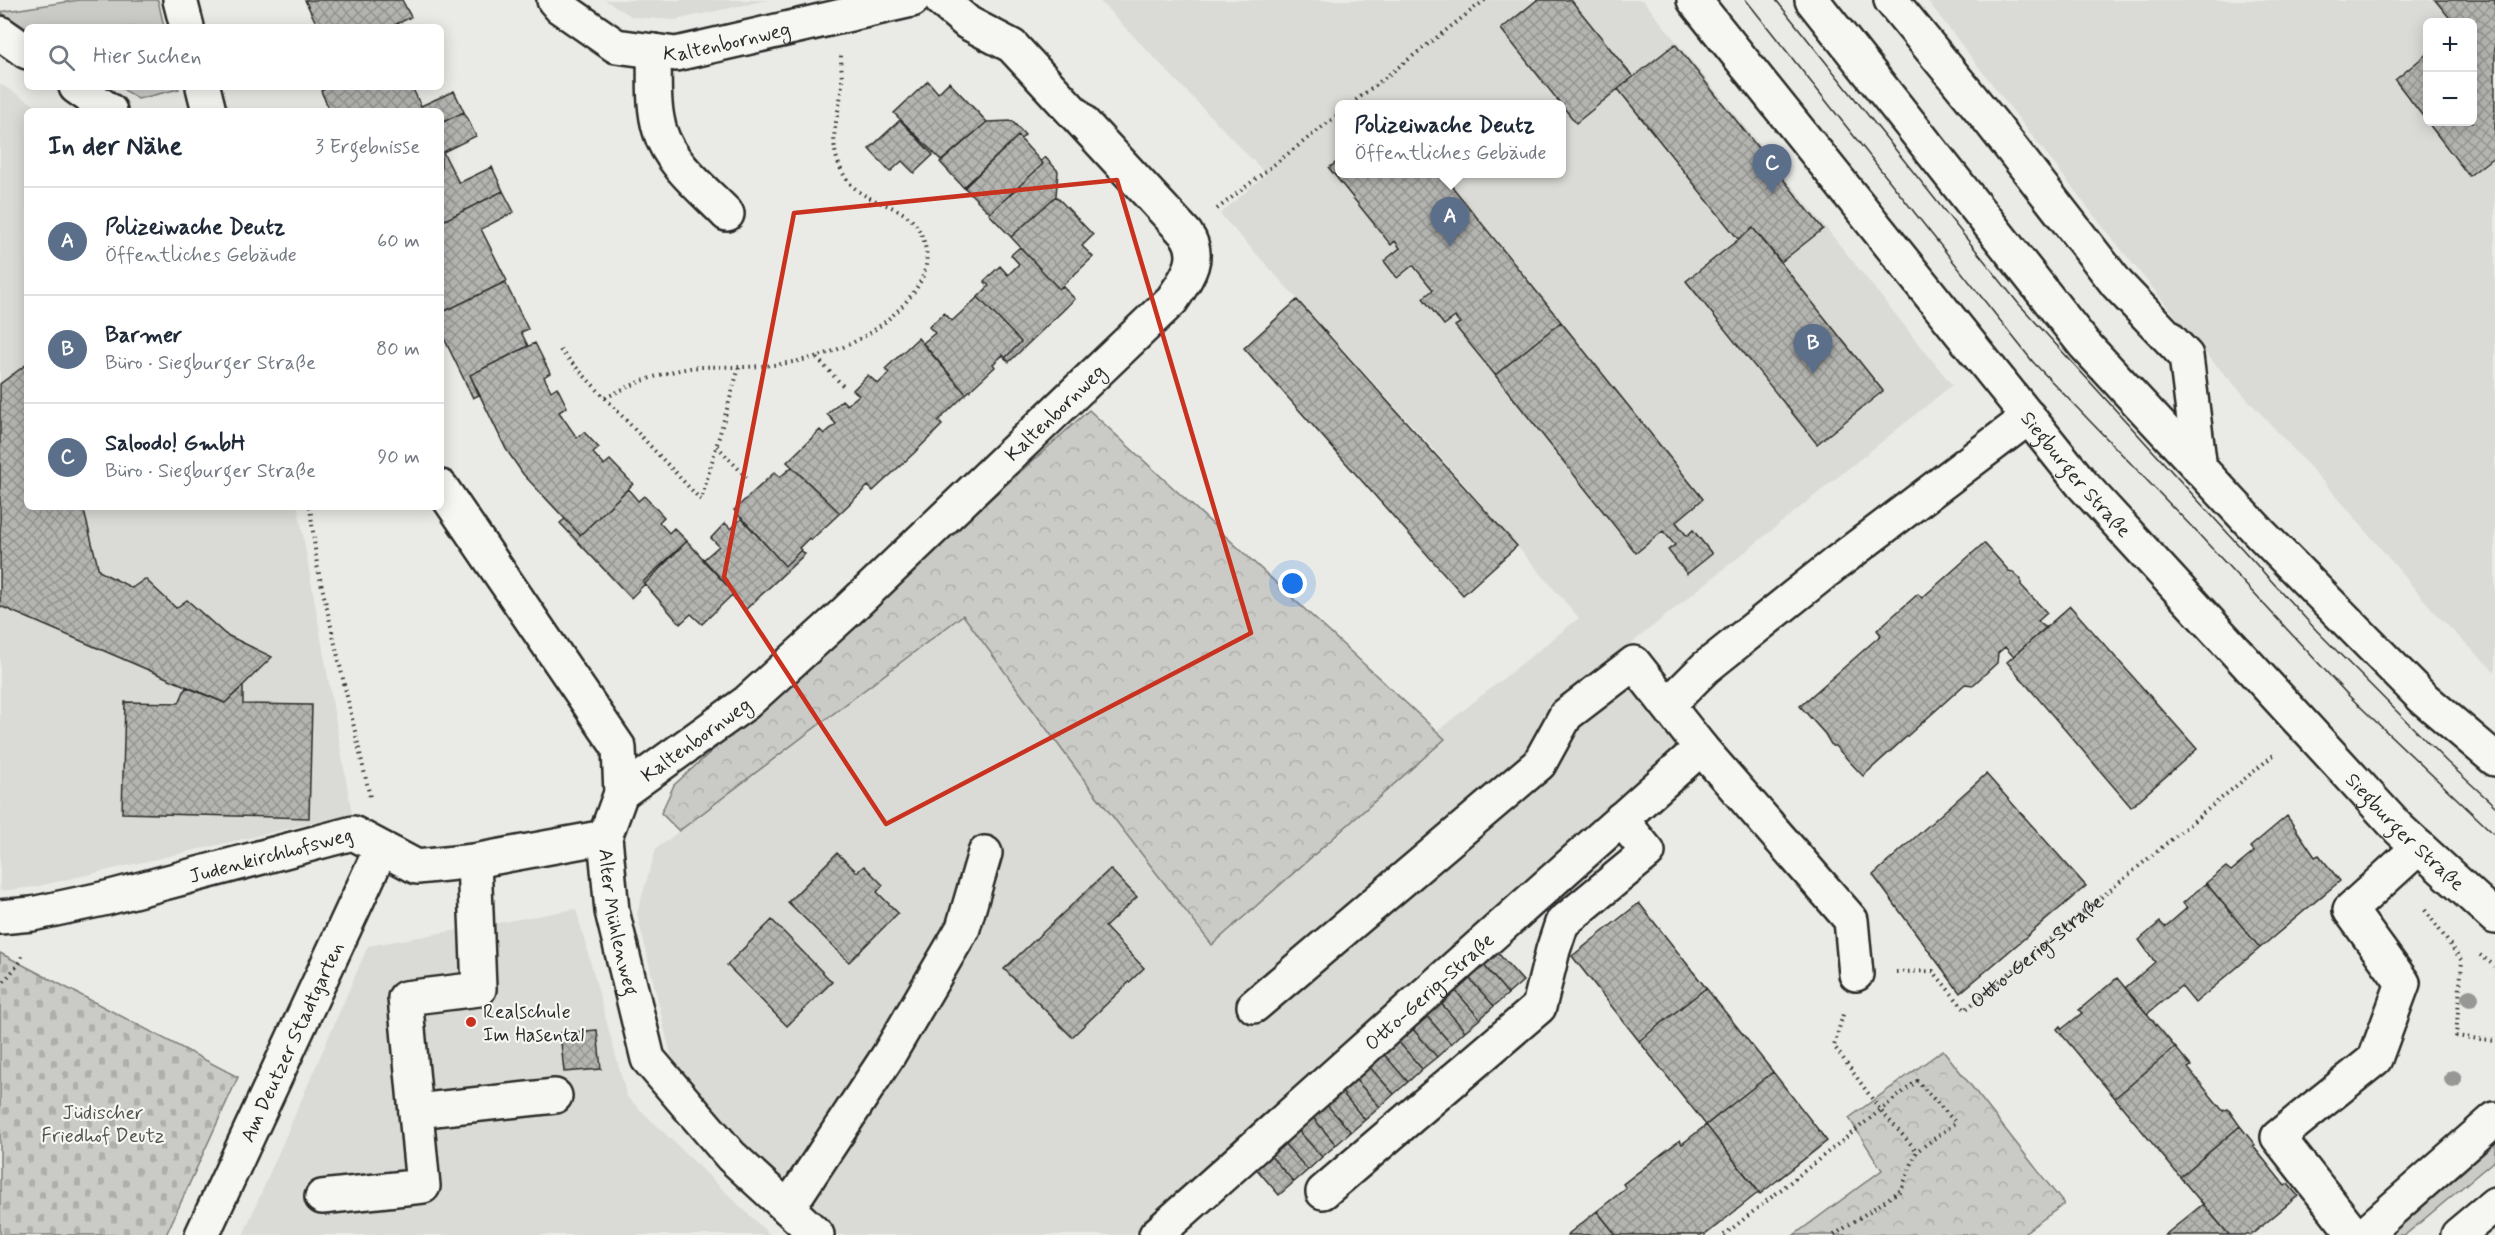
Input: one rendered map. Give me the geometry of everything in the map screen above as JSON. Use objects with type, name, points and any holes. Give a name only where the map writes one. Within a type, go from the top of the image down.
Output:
[{"type":"street","points":[[180,0],[186,24]]},
{"type":"street","name":"Kaltenbornweg","points":[[554,0],[616,46],[676,54],[839,9],[912,0]]},
{"type":"street","name":"Kaltenbornweg","points":[[621,793],[746,703],[844,614],[1172,300],[1187,277],[1194,258],[1194,245],[1186,234],[1012,46],[968,23],[941,0]]},
{"type":"street","name":"Siegburger Straße","points":[[1694,0],[2082,484],[2375,802],[2419,847],[2495,917]]},
{"type":"street","points":[[1812,0],[2084,344],[2261,534],[2422,697],[2495,759]]},
{"type":"street","points":[[1891,0],[1991,122],[2117,284],[2186,356],[2200,469]]},
{"type":"street","points":[[0,33],[24,50]]},
{"type":"street","points":[[654,51],[655,107],[660,131],[672,155],[727,214]]},
{"type":"street","points":[[80,90],[106,108]]},
{"type":"street","points":[[204,90],[208,108]]},
{"type":"street","points":[[1668,705],[1705,668],[1835,564],[2029,417]]},
{"type":"street","name":"Alter Mühlenweg","points":[[444,490],[619,748],[621,793],[605,837],[612,911],[648,1059],[731,1156],[817,1235]]},
{"type":"street","points":[[1254,1006],[1539,764],[1566,715],[1634,663],[1701,748],[1851,920],[1856,974]]},
{"type":"street","name":"Otto-Gerig-Straße","points":[[1156,1235],[1701,748]]},
{"type":"street","points":[[1323,1192],[1539,1007],[1553,950],[1563,923],[1648,852],[1621,819]]},
{"type":"street","name":"Judenkirchhofsweg","points":[[0,917],[32,914],[107,898],[353,833],[417,867],[474,861],[605,837]]},
{"type":"street","points":[[2355,1235],[2278,1137],[2375,1059],[2403,983],[2349,910],[2419,847]]},
{"type":"street","name":"Am Deutzer Stadtgarten","points":[[202,1235],[381,849]]},
{"type":"street","points":[[788,1208],[888,1056],[963,928],[985,853]]},
{"type":"street","points":[[322,1197],[423,1186],[405,998],[479,988],[474,861]]},
{"type":"street","points":[[416,1111],[555,1096]]},
{"type":"street","points":[[2363,1235],[2495,1119]]},
{"type":"street","points":[[2458,1235],[2495,1204]]},
{"type":"path","points":[[1358,100],[1485,0]]},
{"type":"path","points":[[605,398],[647,377],[693,368],[738,367],[817,358],[859,341],[895,314],[920,287],[927,262],[924,242],[913,220],[900,209],[860,195],[847,180],[837,159],[833,137],[842,84],[839,9]]},
{"type":"path","points":[[1186,234],[1335,117]]},
{"type":"path","points":[[560,350],[701,500],[738,367]]},
{"type":"path","points":[[817,358],[845,388]]},
{"type":"path","points":[[717,446],[747,478]]},
{"type":"path","points":[[310,510],[317,565],[381,849]]},
{"type":"path","name":"Otto-Gerig-Straße","points":[[1856,974],[1933,971],[1965,1010],[2285,746]]},
{"type":"path","points":[[2422,906],[2462,961],[2456,1036],[2495,1041]]},
{"type":"path","points":[[2478,954],[2495,966]]},
{"type":"path","points":[[1856,974],[1834,1046],[1881,1111],[1917,1151]]},
{"type":"path","points":[[1724,1235],[1917,1081],[1956,1124],[1917,1151],[1901,1190],[1834,1235]]},
{"type":"highlighted area","points":[[1117,180],[1251,633],[886,824],[724,577],[794,213]]},
{"type":"shaded area","points":[[605,0],[767,0],[675,20],[633,17]]},
{"type":"shaded area","points":[[1099,0],[1643,0],[1952,385],[1612,659],[1681,748],[1133,1235],[835,1235],[741,1144],[671,1056],[637,913],[656,849],[963,615],[1082,777],[1213,944],[1445,739],[1436,732],[1579,618],[1431,446],[1220,214],[1266,174]]},
{"type":"shaded area","points":[[1927,0],[2495,0],[2495,672],[2437,615],[2338,498],[2208,356],[2099,222]]},
{"type":"shaded area","points":[[0,84],[40,108],[24,108],[24,510],[299,510],[352,814],[34,887],[0,891]]},
{"type":"shaded area","name":"Realschule Im Hasental","points":[[576,909],[627,1097],[770,1235],[243,1235],[368,946]]},
{"type":"green space","points":[[79,0],[158,0],[163,24],[24,24],[24,27],[0,12]]},
{"type":"green space","points":[[124,90],[175,90],[138,99]]},
{"type":"green space","points":[[1089,410],[1445,739],[1212,945],[1082,777],[963,615],[679,831],[661,813],[674,785]]},
{"type":"green space","name":"Jüdischer Friedhof Deutz","points":[[0,953],[238,1077],[166,1235],[0,1235]]},
{"type":"green space","points":[[1943,1050],[2064,1204],[2021,1235],[1794,1235],[1882,1170],[1849,1118]]},
{"type":"green space","points":[[2495,1139],[2495,1160],[2405,1235],[2385,1235]]},
{"type":"building","points":[[305,0],[402,0],[411,17],[397,24],[317,24]]},
{"type":"building","points":[[1537,0],[1571,0],[1633,77],[1576,123],[1566,110],[1566,100],[1558,100],[1501,29]]},
{"type":"building","points":[[2435,0],[2495,0],[2495,156],[2469,176],[2430,126],[2477,126],[2477,18],[2450,18]]},
{"type":"building","points":[[1675,44],[1823,229],[1781,262],[1753,228],[1738,239],[1618,89]]},
{"type":"building","points":[[2423,57],[2423,116],[2395,80]]},
{"type":"building","points":[[928,81],[938,93],[949,82],[987,122],[942,161],[894,113]]},
{"type":"building","points":[[413,90],[421,106],[454,91],[464,112],[444,122],[444,108],[329,108],[321,91]]},
{"type":"building","points":[[464,112],[476,136],[444,152],[444,122]]},
{"type":"building","points":[[900,120],[933,155],[914,173],[902,161],[890,172],[869,149]]},
{"type":"building","points":[[1012,121],[1025,135],[1021,139],[1018,136],[964,188],[940,162],[987,122]]},
{"type":"building","points":[[1018,136],[1043,164],[990,213],[964,187]]},
{"type":"building","points":[[444,154],[459,183],[492,167],[503,191],[444,220]]},
{"type":"building","points":[[1045,157],[1058,171],[1056,196],[1011,237],[989,214],[1043,164],[1041,161]]},
{"type":"building","points":[[1335,163],[1335,175],[1329,168]]},
{"type":"building","points":[[1337,178],[1445,178],[1561,322],[1495,375],[1455,326],[1460,323],[1455,317],[1444,325],[1423,298],[1433,290],[1413,265],[1397,278],[1384,261],[1400,248],[1395,241],[1391,245]]},
{"type":"building","points":[[503,191],[514,212],[481,229],[507,281],[444,312],[444,220]]},
{"type":"building","points":[[1056,196],[1093,235],[1082,246],[1093,257],[1059,289],[1011,237]]},
{"type":"building","points":[[1753,228],[1883,391],[1817,444],[1686,281]]},
{"type":"building","points":[[1020,247],[1059,289],[1062,286],[1075,299],[1009,362],[1005,358],[1021,342],[978,297],[989,286],[984,281],[1000,266],[1008,275],[1019,264],[1011,255]]},
{"type":"building","points":[[505,282],[528,329],[521,332],[528,346],[470,375],[479,395],[473,398],[444,338],[444,312]]},
{"type":"building","points":[[978,297],[1021,342],[1005,358],[1003,355],[993,364],[995,367],[966,394],[923,343],[935,333],[929,327],[944,313],[952,321]]},
{"type":"building","points":[[1297,300],[1517,546],[1463,595],[1244,348]]},
{"type":"building","points":[[1561,322],[1703,499],[1676,522],[1687,536],[1693,530],[1712,554],[1687,574],[1668,550],[1675,545],[1663,531],[1636,553],[1495,375]]},
{"type":"building","points":[[918,338],[966,394],[938,421],[942,425],[913,454],[873,491],[868,486],[840,513],[787,462],[820,430],[824,434],[836,424],[827,414],[842,400],[847,405],[859,395],[853,390],[868,375],[878,384],[889,373],[885,369]]},
{"type":"building","points":[[535,343],[550,373],[544,377],[551,391],[557,387],[567,407],[559,412],[577,438],[584,432],[599,448],[593,453],[604,465],[610,460],[633,484],[580,535],[523,474],[506,449],[470,375]]},
{"type":"building","points":[[24,366],[24,510],[84,510],[99,571],[132,588],[145,579],[176,608],[187,600],[225,634],[272,657],[225,703],[0,606],[0,384]]},
{"type":"building","points":[[792,467],[840,513],[811,540],[809,538],[785,566],[734,510],[775,472],[780,477]]},
{"type":"building","points":[[628,489],[638,501],[644,496],[664,517],[659,522],[669,533],[674,528],[687,541],[631,598],[560,523],[565,519],[580,535]]},
{"type":"building","points":[[742,518],[785,566],[801,550],[805,554],[745,610],[732,596],[734,593],[703,560],[719,546],[711,538],[725,523],[731,529]]},
{"type":"building","points":[[687,541],[734,593],[702,624],[691,614],[680,624],[643,582]]},
{"type":"building","points":[[1984,543],[2009,571],[2021,579],[2021,585],[2047,613],[2038,621],[2046,628],[2013,656],[2005,647],[1998,653],[1997,663],[1973,685],[1965,684],[1863,776],[1835,746],[1832,746],[1825,734],[1800,706],[1881,635],[1877,630],[1918,594],[1922,598]]},
{"type":"building","points":[[2070,606],[2197,749],[2131,807],[2007,662]]},
{"type":"building","points":[[243,686],[243,704],[312,705],[309,818],[122,813],[125,702],[179,703],[186,687],[225,703]]},
{"type":"building","points":[[1986,774],[2086,886],[1960,993],[1873,875]]},
{"type":"building","points":[[2287,816],[2315,857],[2319,855],[2340,881],[2260,948],[2206,883],[2226,867],[2231,871],[2254,852],[2250,847]]},
{"type":"building","points":[[837,853],[857,872],[864,866],[883,885],[877,892],[898,913],[849,962],[788,902]]},
{"type":"building","points":[[1110,869],[1137,897],[1105,927],[1144,968],[1072,1037],[1004,969]]},
{"type":"building","points":[[2206,883],[2260,948],[2195,1003],[2181,986],[2147,1014],[2125,988],[2155,962],[2139,940],[2160,922],[2165,927],[2187,908],[2183,903]]},
{"type":"building","points":[[1639,903],[1706,988],[1639,1041],[1572,956]]},
{"type":"building","points":[[772,920],[832,982],[787,1026],[727,965]]},
{"type":"building","points":[[1497,952],[1523,981],[1508,994],[1483,964]]},
{"type":"building","points":[[1483,964],[1508,994],[1494,1006],[1468,977]]},
{"type":"building","points":[[1468,977],[1494,1006],[1480,1019],[1454,989]]},
{"type":"building","points":[[2117,978],[2175,1047],[2115,1098],[2057,1029],[2060,1026],[2062,1029],[2082,1013],[2079,1010]]},
{"type":"building","points":[[1706,988],[1773,1072],[1706,1125],[1639,1041]]},
{"type":"building","points":[[1454,989],[1480,1019],[1465,1031],[1440,1002]]},
{"type":"building","points":[[1440,1002],[1465,1031],[1451,1044],[1425,1014]]},
{"type":"building","points":[[1425,1014],[1451,1044],[1437,1057],[1411,1027]]},
{"type":"building","points":[[1411,1027],[1437,1057],[1422,1069],[1397,1040]]},
{"type":"building","points":[[597,1030],[601,1069],[564,1072],[560,1033]]},
{"type":"building","points":[[1397,1040],[1422,1069],[1408,1082],[1382,1052]]},
{"type":"building","points":[[2175,1047],[2191,1066],[2188,1068],[2223,1111],[2228,1109],[2240,1126],[2180,1177],[2115,1098]]},
{"type":"building","points":[[1382,1052],[1408,1082],[1394,1094],[1368,1065]]},
{"type":"building","points":[[1368,1065],[1394,1094],[1380,1107],[1354,1078]]},
{"type":"building","points":[[1773,1072],[1827,1141],[1760,1194],[1706,1125]]},
{"type":"building","points":[[1354,1078],[1380,1107],[1365,1120],[1340,1090]]},
{"type":"building","points":[[1340,1090],[1365,1120],[1351,1132],[1325,1103]]},
{"type":"building","points":[[1325,1103],[1351,1132],[1336,1145],[1311,1115]]},
{"type":"building","points":[[1311,1115],[1336,1145],[1322,1157],[1296,1128]]},
{"type":"building","points":[[1706,1125],[1759,1192],[1705,1235],[1616,1235],[1597,1211],[1626,1188],[1623,1184],[1680,1140],[1682,1144]]},
{"type":"building","points":[[2240,1126],[2285,1186],[2288,1184],[2298,1196],[2251,1235],[2229,1235],[2180,1177]]},
{"type":"building","points":[[1296,1128],[1322,1157],[1308,1170],[1282,1141]]},
{"type":"building","points":[[1282,1141],[1308,1170],[1294,1182],[1268,1153]]},
{"type":"building","points":[[1268,1153],[1294,1182],[1279,1195],[1254,1166]]},
{"type":"building","points":[[2203,1204],[2229,1235],[2165,1235]]},
{"type":"building","points":[[1597,1211],[1616,1235],[1567,1235]]},
{"type":"tram line","points":[[1746,0],[2033,362],[2192,527],[2348,695],[2495,835]]},
{"type":"tram line","points":[[1776,0],[2018,303],[2317,631],[2447,762],[2495,806]]},
{"type":"place","name":"Saloodo! GmbH","points":[[1772,194]]},
{"type":"place","name":"Polizeiwache Deutz","points":[[1450,247]]},
{"type":"place","name":"Barmer","points":[[1813,374]]},
{"type":"place","name":"Realschule Im Hasental","points":[[471,1022]]}]
